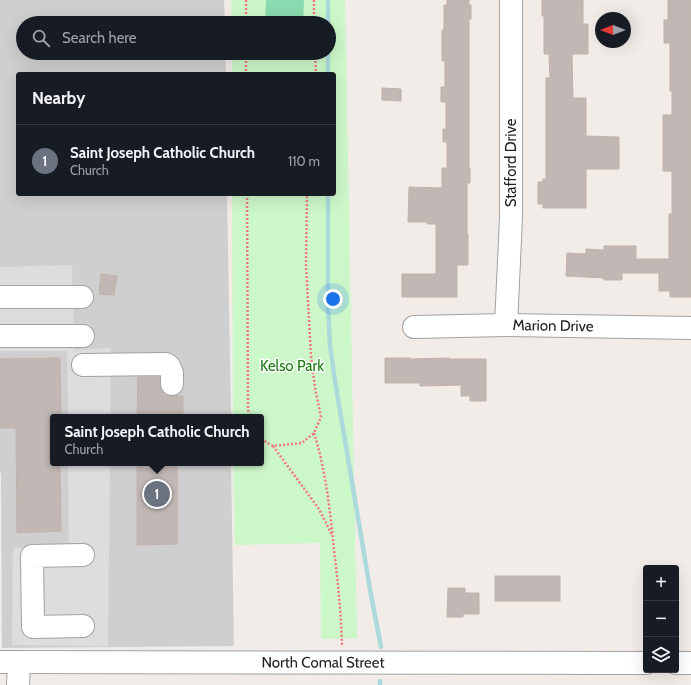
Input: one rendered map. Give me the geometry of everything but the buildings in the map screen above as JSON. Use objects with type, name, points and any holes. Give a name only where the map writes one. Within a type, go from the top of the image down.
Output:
[{"type":"street","name":"Stafford Drive","points":[[506,325],[511,218],[511,0]]},
{"type":"street","points":[[0,297],[82,297]]},
{"type":"street","name":"Marion Drive","points":[[414,327],[506,325],[691,328]]},
{"type":"street","points":[[0,336],[83,336]]},
{"type":"street","points":[[83,365],[166,364],[170,366],[172,373],[172,384]]},
{"type":"street","points":[[83,555],[32,556],[33,627],[83,626]]},
{"type":"street","points":[[9,662],[18,685]]},
{"type":"street","name":"North Comal Street","points":[[9,662],[643,663]]},
{"type":"street","points":[[679,663],[691,663]]},
{"type":"path","points":[[246,0],[246,16]]},
{"type":"path","points":[[314,0],[314,16]]},
{"type":"path","points":[[246,60],[246,72]]},
{"type":"path","points":[[315,60],[316,72]]},
{"type":"path","points":[[247,196],[248,410],[250,414]]},
{"type":"path","points":[[273,446],[302,443],[314,433],[321,417],[315,388],[311,356],[306,264],[307,196]]},
{"type":"path","points":[[314,433],[320,452],[333,537],[341,614],[342,663]]},
{"type":"path","points":[[264,441],[273,446],[319,509],[333,537]]},
{"type":"shaded area","points":[[0,0],[224,0],[225,16],[16,16],[16,60],[225,60],[226,72],[16,72],[16,196],[227,196],[231,414],[50,414],[50,466],[231,466],[234,646],[2,648],[0,473]]},
{"type":"shaded area","points":[[72,265],[74,350],[111,348],[110,414],[68,414],[67,351],[0,351],[0,267]]},
{"type":"shaded area","points":[[68,466],[110,466],[108,646],[12,645],[13,548],[69,546]]},
{"type":"green space","name":"Kelso Park","points":[[231,0],[345,0],[357,638],[321,639],[320,543],[235,545],[233,466],[264,466],[264,414],[233,414],[232,196],[336,196],[336,72],[232,72],[232,60],[336,60],[336,16],[232,16]]},
{"type":"green space","points":[[266,0],[304,0],[303,16],[265,16]]},
{"type":"waterway","points":[[328,0],[328,16]]},
{"type":"waterway","points":[[328,60],[328,72]]},
{"type":"waterway","points":[[328,196],[328,307],[330,345],[371,595],[381,647]]},
{"type":"place","name":"Saint Joseph Catholic Church","points":[[157,494]]}]
